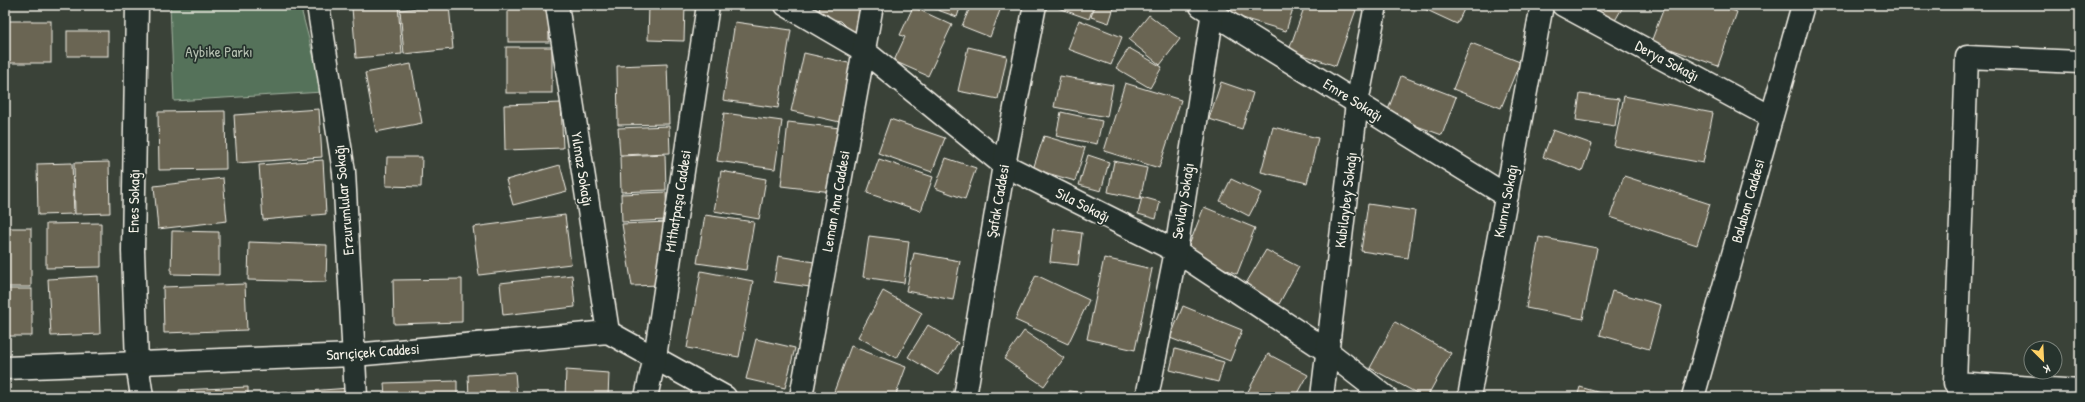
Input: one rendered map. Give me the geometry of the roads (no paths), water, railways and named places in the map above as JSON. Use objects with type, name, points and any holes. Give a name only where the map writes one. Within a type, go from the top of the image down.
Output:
[{"type":"street","name":"Enes Sokağı","points":[[136,5],[133,251],[137,363],[142,397]]},
{"type":"street","name":"Erzurumlular Sokağı","points":[[318,5],[344,172],[356,397]]},
{"type":"street","name":"Yılmaz Sokağı","points":[[557,5],[608,332]]},
{"type":"street","name":"Mithatpaşa Caddesi","points":[[646,397],[654,357],[708,5]]},
{"type":"street","name":"Sıla Sokağı","points":[[786,5],[863,50],[1004,165],[1176,251],[1328,350],[1386,397]]},
{"type":"street","name":"Leman Ana Caddesi","points":[[801,397],[872,5]]},
{"type":"street","name":"Şafak Caddesi","points":[[964,397],[1004,165],[1035,5]]},
{"type":"street","name":"Kubilaybey Sokağı","points":[[1322,397],[1358,103],[1376,5]]},
{"type":"street","name":"Kumru Sokağı","points":[[1469,397],[1542,5]]},
{"type":"street","name":"Derya Sokağı","points":[[1563,5],[1772,117]]},
{"type":"street","name":"Balaban Caddesi","points":[[1693,397],[1803,5]]},
{"type":"street","name":"Emre Sokağı","points":[[1208,7],[1507,196]]},
{"type":"street","name":"Sevilay Sokağı","points":[[1147,397],[1176,251],[1208,7]]},
{"type":"street","points":[[2080,62],[1967,57],[1955,383],[2080,391]]},
{"type":"street","name":"Sarıçiçek Caddesi","points":[[5,368],[354,355],[608,332]]},
{"type":"street","points":[[608,332],[725,397]]},
{"type":"park label","name":"Aybike Parkı","points":[[219,52]]}]
